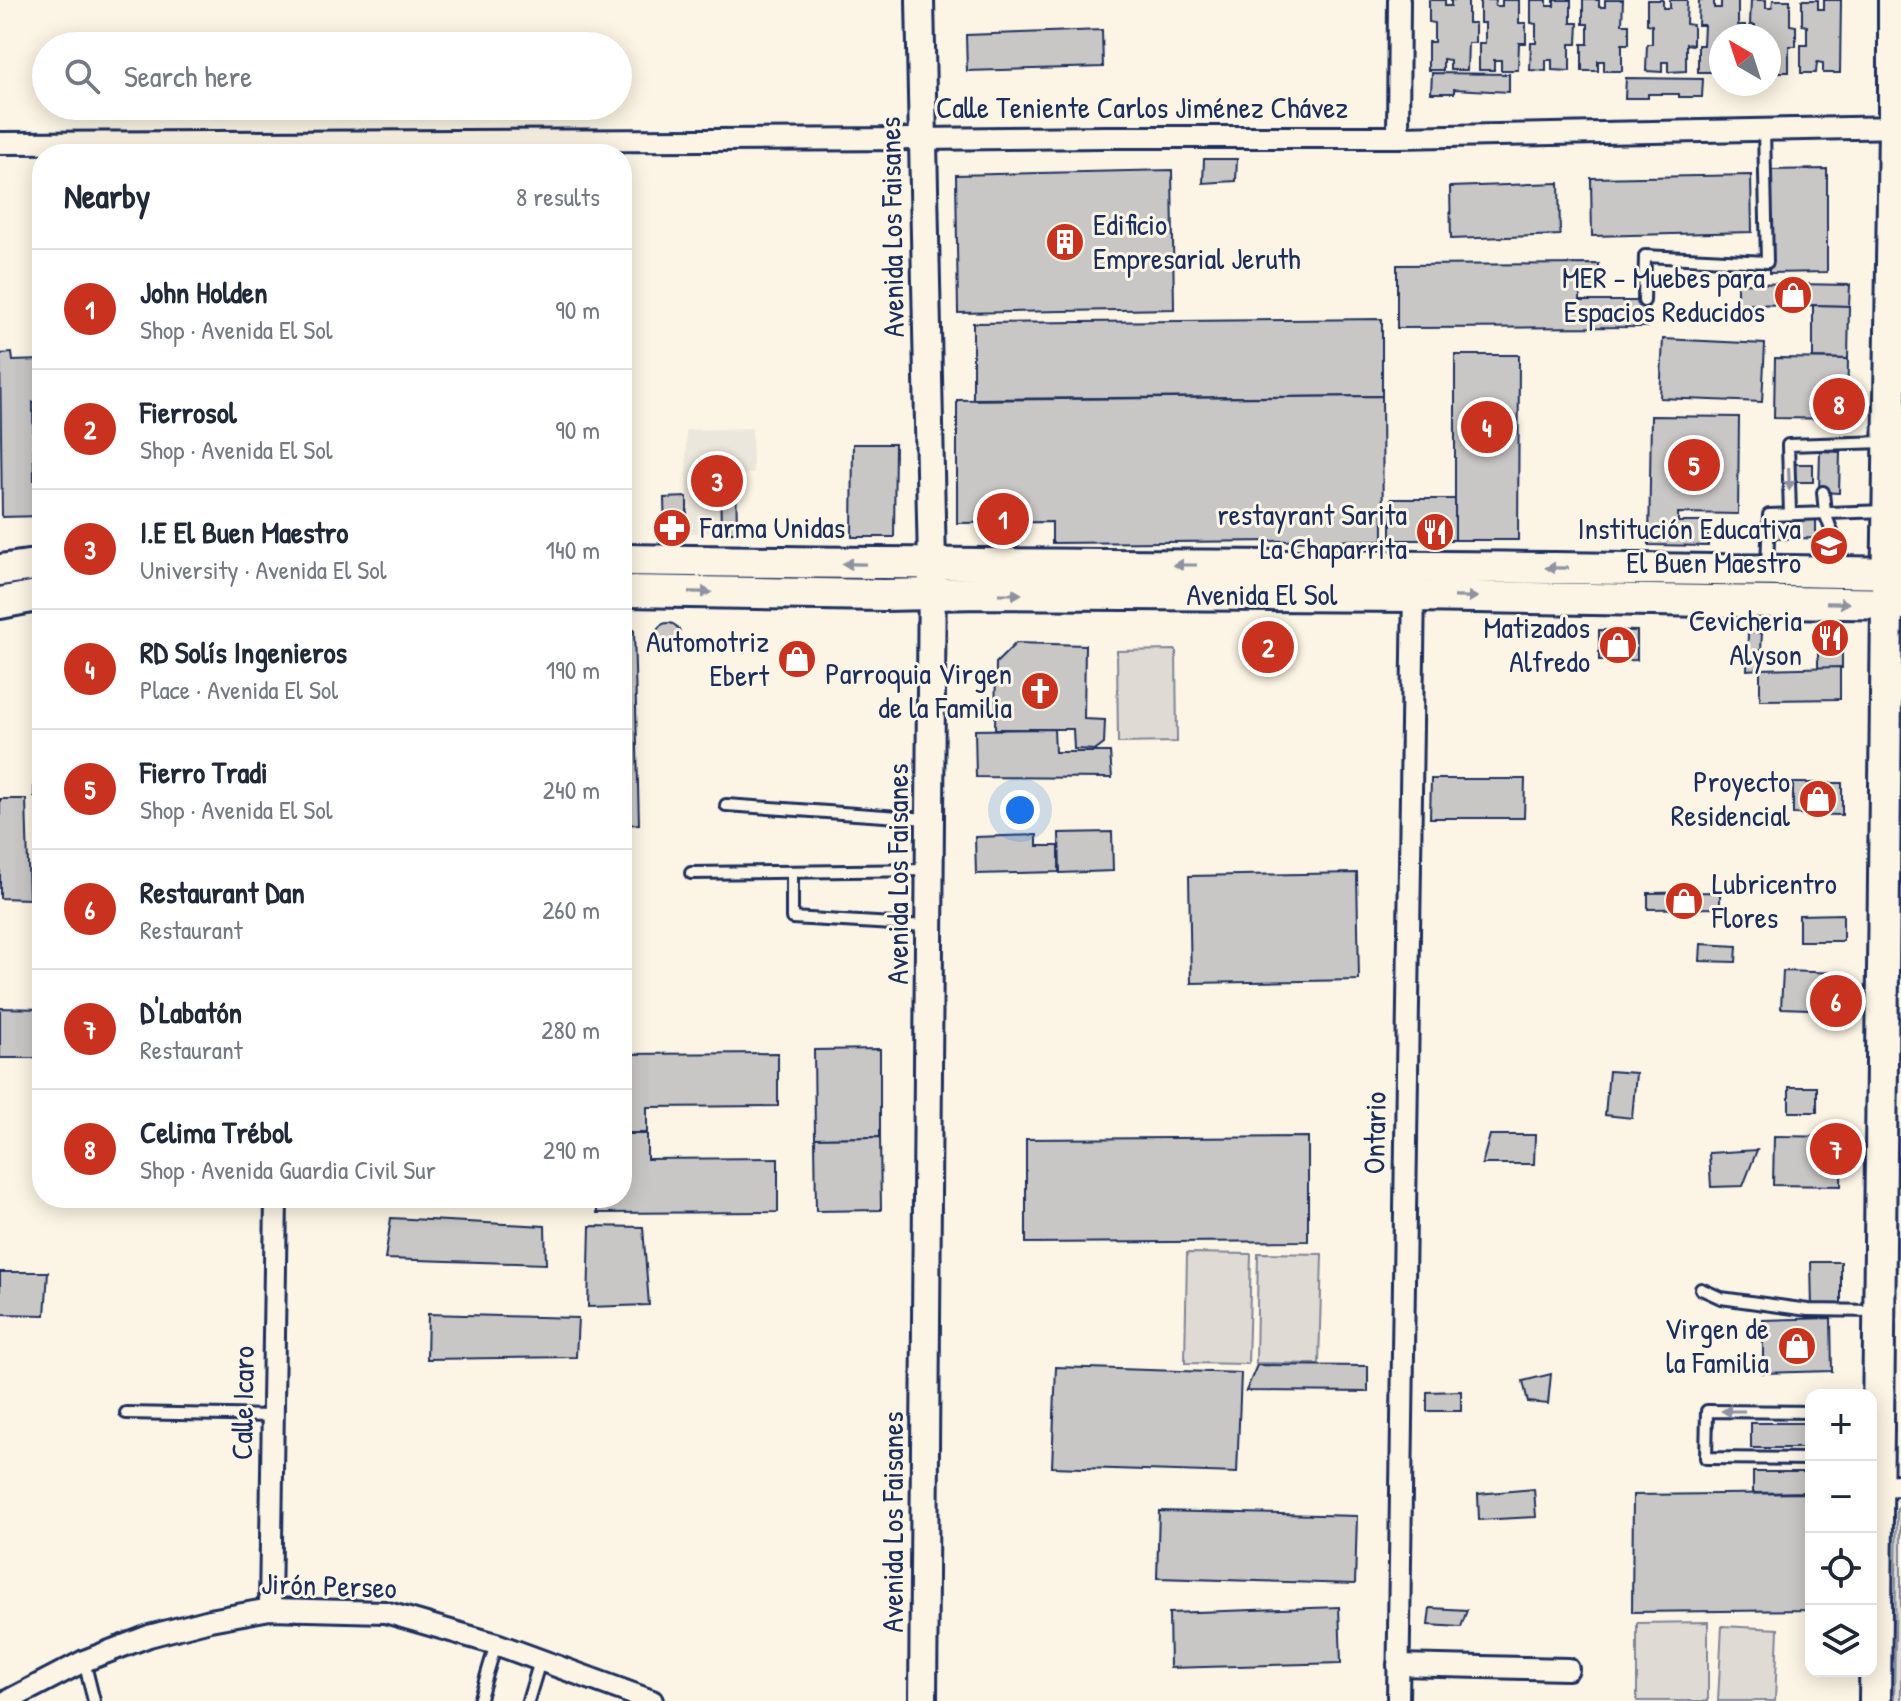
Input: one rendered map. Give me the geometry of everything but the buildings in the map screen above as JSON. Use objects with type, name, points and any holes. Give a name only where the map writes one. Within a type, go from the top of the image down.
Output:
[{"type":"main road","points":[[1875,1701],[1883,1484],[1874,1381],[1879,1311],[1894,604],[1888,511],[1898,127],[1894,0]]},
{"type":"main road","name":"Avenida El Sol","points":[[632,561],[932,580],[1414,596],[1894,604]]},
{"type":"main road","points":[[0,570],[32,565]]},
{"type":"main road","name":"Avenida El Sol","points":[[632,591],[1413,566],[1894,573]]},
{"type":"main road","points":[[1741,602],[1755,572]]},
{"type":"main road","points":[[0,603],[32,597]]},
{"type":"street","name":"Avenida Los Faisanes","points":[[920,0],[932,580],[923,1701]]},
{"type":"street","points":[[1398,137],[1399,0]]},
{"type":"street","name":"Calle Teniente Carlos Jiménez Chávez","points":[[0,143],[1398,137],[1898,127]]},
{"type":"street","name":"Ontario","points":[[1398,1701],[1413,566]]},
{"type":"street","name":"Calle Icaro","points":[[270,1609],[276,1208]]},
{"type":"street","name":"Jirón Perseo","points":[[5,1701],[84,1661],[149,1636],[270,1609],[385,1612],[496,1644],[652,1701]]},
{"type":"street","points":[[1398,1665],[1568,1669]]},
{"type":"lane","points":[[1644,301],[1645,256],[1767,262],[1764,130]]},
{"type":"lane","points":[[1790,514],[1788,445],[1823,448],[1889,442]]},
{"type":"lane","points":[[1823,492],[1825,513],[1847,573]]},
{"type":"lane","points":[[1755,572],[1769,515],[1888,511]]},
{"type":"lane","points":[[726,805],[930,819]]},
{"type":"lane","points":[[691,873],[930,870]]},
{"type":"lane","points":[[792,872],[792,918],[929,926]]},
{"type":"lane","points":[[1701,1289],[1721,1298],[1808,1310],[1879,1311]]},
{"type":"lane","points":[[1805,1412],[1707,1411],[1706,1458],[1805,1459]]},
{"type":"lane","points":[[126,1413],[273,1416]]},
{"type":"lane","points":[[479,1701],[496,1644]]},
{"type":"lane","points":[[84,1661],[94,1701]]},
{"type":"lane","points":[[528,1701],[540,1661]]},
{"type":"lane","points":[[0,1692],[5,1701]]},
{"type":"shaded area","points":[[752,428],[753,474],[720,475],[721,532],[687,533],[686,430]]},
{"type":"shaded area","points":[[1176,650],[1177,742],[1118,743],[1117,651]]},
{"type":"shaded area","points":[[1187,1253],[1251,1254],[1248,1364],[1185,1363]]},
{"type":"shaded area","points":[[1258,1253],[1322,1254],[1319,1364],[1256,1363]]},
{"type":"shaded area","points":[[1901,1506],[1901,1701],[1894,1701],[1897,1509]]},
{"type":"shaded area","points":[[1708,1622],[1708,1701],[1637,1701],[1637,1623]]},
{"type":"shaded area","points":[[1722,1626],[1778,1629],[1775,1701],[1718,1701]]},
{"type":"place","name":"Edificio Empresarial Jeruth","points":[[1065,242]]},
{"type":"place","name":"MER - Muebes para Espacios Reducidos","points":[[1793,295]]},
{"type":"place","name":"Celima Trébol","points":[[1839,404]]},
{"type":"place","name":"RD Solís Ingenieros","points":[[1487,427]]},
{"type":"place","name":"Fierro Tradi","points":[[1694,465]]},
{"type":"place","name":"I.E El Buen Maestro","points":[[717,481]]},
{"type":"place","name":"John Holden","points":[[1003,519]]},
{"type":"place","name":"Farma Unidas","points":[[672,528]]},
{"type":"place","name":"restayrant Sarita La Chaparrita","points":[[1435,532]]},
{"type":"place","name":"Institución Educativa El Buen Maestro","points":[[1829,546]]},
{"type":"place","name":"Cevicheria Alyson","points":[[1830,638]]},
{"type":"place","name":"Matizados Alfredo","points":[[1618,645]]},
{"type":"place","name":"Fierrosol","points":[[1268,647]]},
{"type":"place","name":"Automotriz Ebert","points":[[797,659]]},
{"type":"place","name":"Parroquia Virgen de la Familia","points":[[1040,691]]},
{"type":"place","name":"Proyecto Residencial","points":[[1818,799]]},
{"type":"place","name":"Lubricentro Flores","points":[[1684,901]]},
{"type":"place","name":"Restaurant Dan","points":[[1836,1001]]},
{"type":"place","name":"D'Labatón","points":[[1836,1149]]},
{"type":"place","name":"Virgen de la Familia","points":[[1797,1346]]}]
